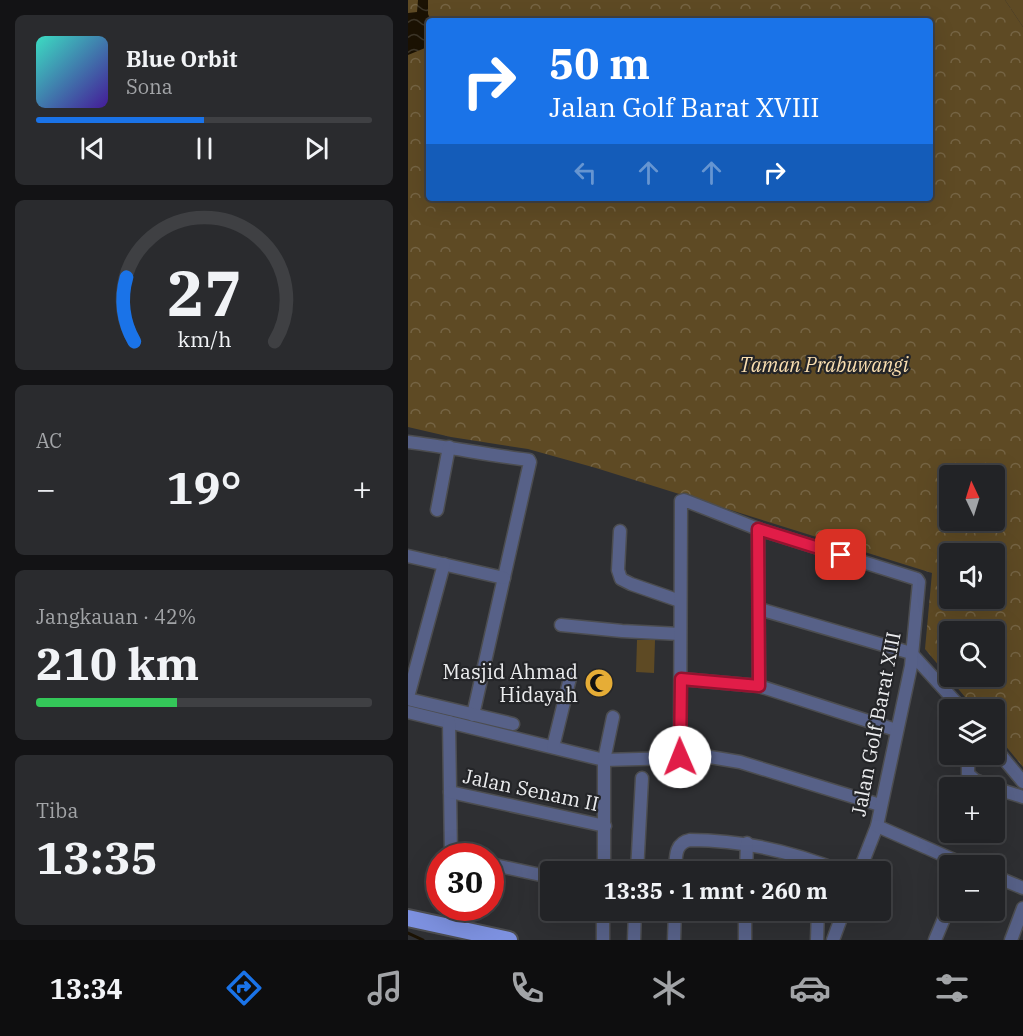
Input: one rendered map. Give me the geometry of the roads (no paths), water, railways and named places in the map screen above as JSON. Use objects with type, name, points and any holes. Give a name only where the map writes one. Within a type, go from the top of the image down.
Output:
[{"type":"main road","points":[[408,918],[509,940]]},
{"type":"street","points":[[408,442],[529,460],[530,462],[473,715]]},
{"type":"street","points":[[437,510],[449,447]]},
{"type":"street","name":"Jalan Golf Barat XIII","points":[[680,601],[681,501],[684,500],[758,529],[917,579],[919,582],[910,666],[877,826],[863,861]]},
{"type":"street","points":[[758,529],[759,686]]},
{"type":"street","points":[[620,531],[618,570],[621,579],[680,601],[680,757]]},
{"type":"street","points":[[408,556],[504,578]]},
{"type":"street","points":[[444,564],[408,698],[513,724]]},
{"type":"street","points":[[759,609],[911,653],[953,699]]},
{"type":"street","points":[[561,625],[680,634]]},
{"type":"street","points":[[553,747],[570,678]]},
{"type":"street","points":[[681,679],[759,686],[896,729]]},
{"type":"street","points":[[408,712],[604,760],[710,757],[740,762],[880,805]]},
{"type":"street","points":[[604,861],[604,760],[613,717]]},
{"type":"street","points":[[449,722],[452,843]]},
{"type":"street","points":[[1005,760],[1023,782]]},
{"type":"street","points":[[638,861],[642,778]]},
{"type":"street","points":[[1005,791],[1023,797]]},
{"type":"street","name":"Jalan Senam II","points":[[450,792],[605,826]]},
{"type":"street","points":[[877,826],[943,855]]},
{"type":"street","points":[[676,861],[678,846],[683,841],[699,840],[747,843],[801,861]]},
{"type":"street","points":[[746,861],[747,843]]},
{"type":"street","points":[[504,867],[540,875]]},
{"type":"street","points":[[1005,881],[1023,888]]},
{"type":"street","points":[[1011,940],[1023,908]]},
{"type":"street","points":[[451,921],[451,927]]},
{"type":"street","points":[[603,921],[603,940]]},
{"type":"street","points":[[634,940],[635,921]]},
{"type":"street","points":[[674,940],[675,921]]},
{"type":"street","points":[[745,921],[745,940]]},
{"type":"street","points":[[817,940],[818,921]]},
{"type":"street","points":[[833,940],[840,921]]},
{"type":"street","points":[[935,940],[943,921]]},
{"type":"water","points":[[418,0],[428,0],[430,18],[426,18],[426,47],[408,55],[408,13],[417,12]]},
{"type":"waterway","points":[[408,933],[423,940]]},
{"type":"place","name":"Masjid Ahmad Hidayah","points":[[599,683]]},
{"type":"park label","name":"Taman Prabuwangi","points":[[824,365]]}]
